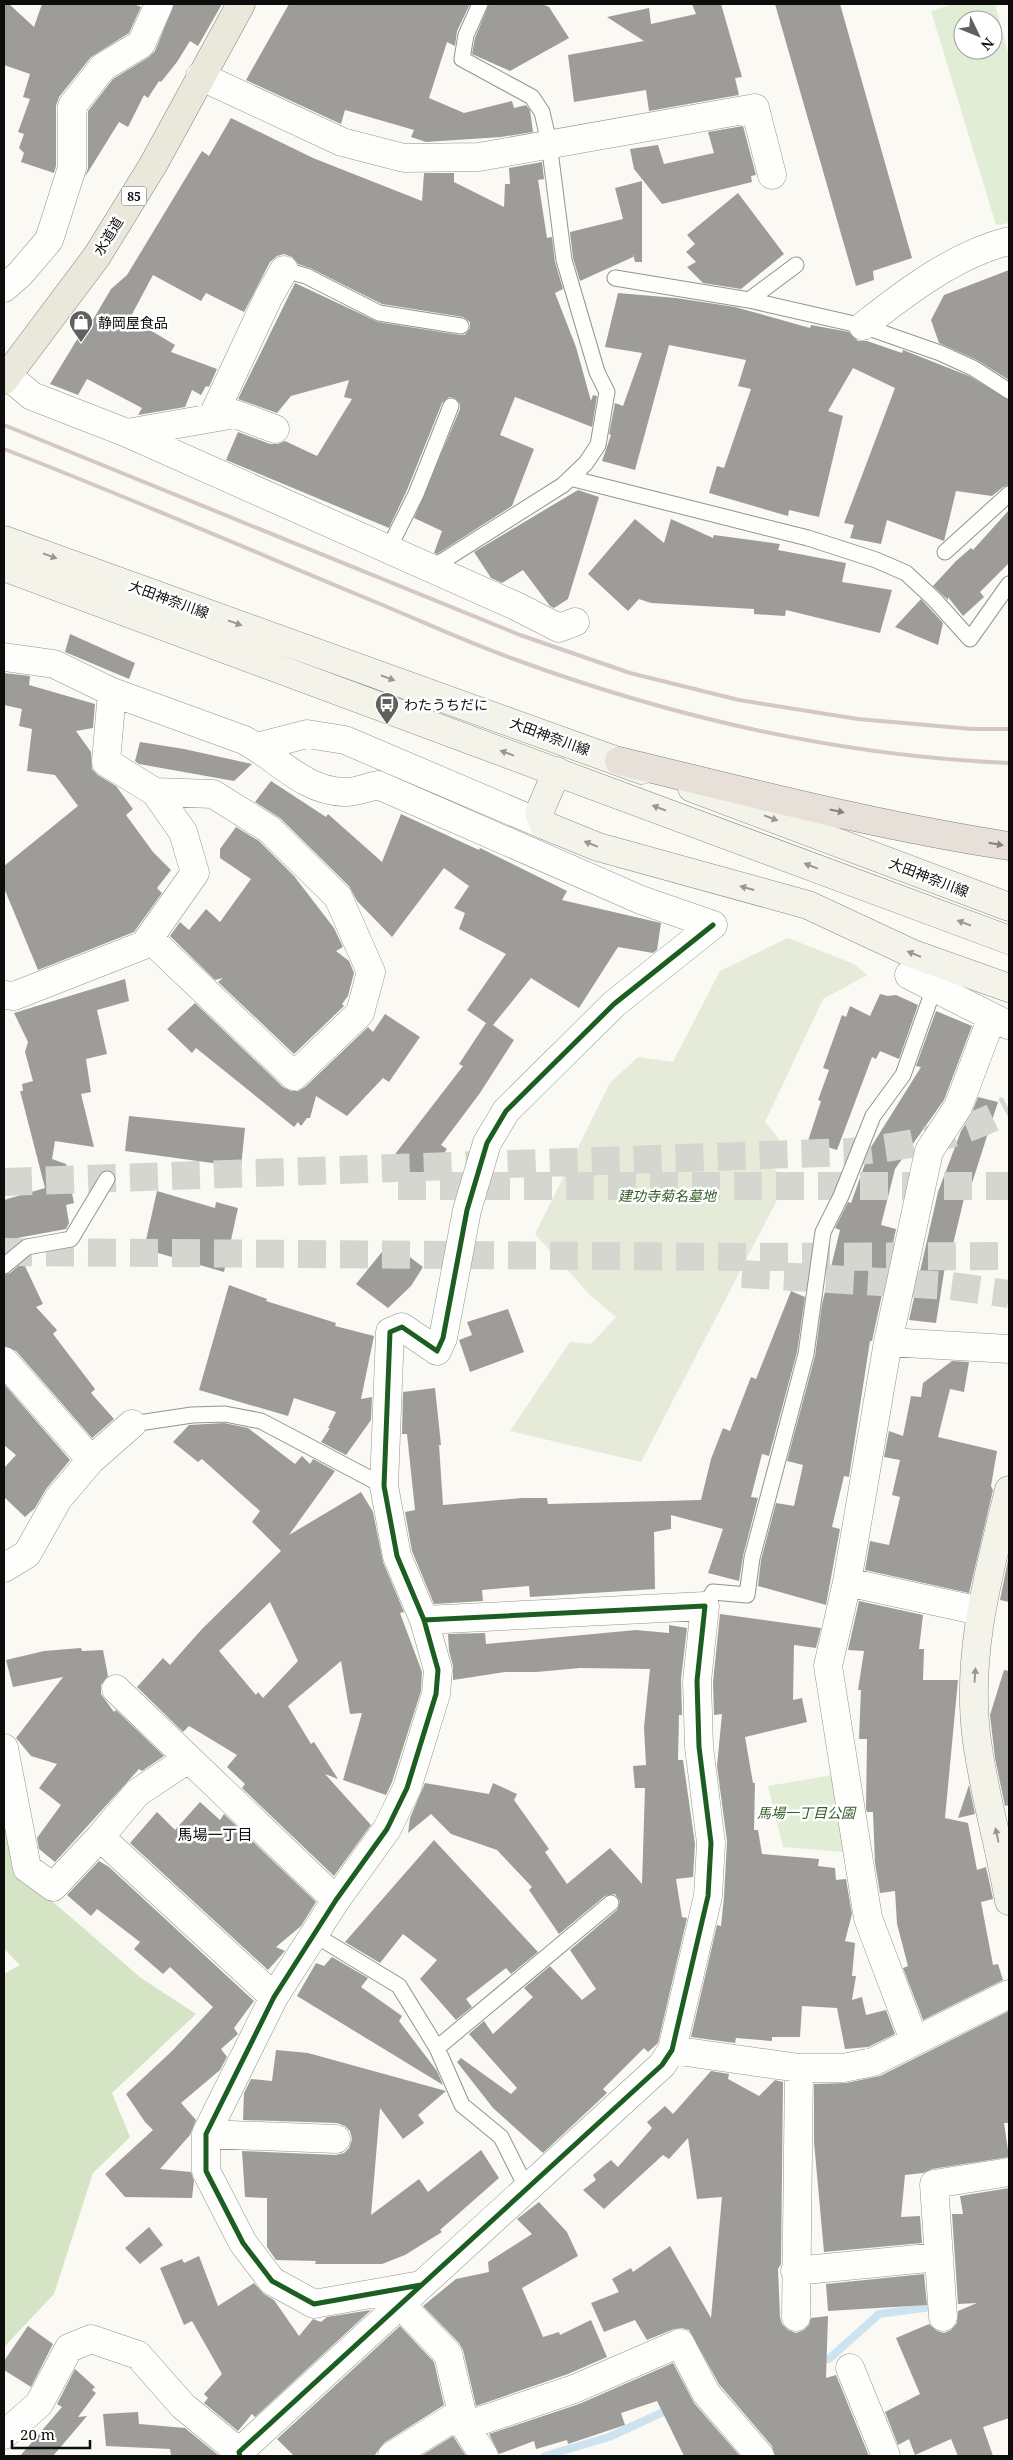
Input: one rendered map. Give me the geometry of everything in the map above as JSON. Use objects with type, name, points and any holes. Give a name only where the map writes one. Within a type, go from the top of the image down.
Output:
[{"type":"highway","points":[[619,761],[781,800],[1009,846]]},
{"type":"main road","name":"水道道","points":[[5,376],[97,256],[153,165],[200,76],[242,4]]},
{"type":"main road","name":"大田神奈川線","points":[[4,540],[619,761],[1009,907]]},
{"type":"main road","name":"大田神奈川線","points":[[4,567],[1009,940]]},
{"type":"main road","points":[[557,771],[539,813],[544,826],[598,847],[808,905],[912,954],[1009,988]]},
{"type":"main road","points":[[1009,1490],[980,1611],[974,1685],[977,1740],[1009,1901]]},
{"type":"street","points":[[4,288],[20,274],[49,240],[72,168],[72,106],[103,67],[141,44],[159,4]]},
{"type":"street","points":[[200,76],[342,142],[404,158],[479,157],[549,143],[755,108],[772,175]]},
{"type":"street","points":[[863,326],[909,290],[987,246],[1009,241]]},
{"type":"street","points":[[212,418],[268,298],[284,270]]},
{"type":"street","points":[[5,376],[32,396],[127,434],[516,606],[559,628],[575,622]]},
{"type":"street","points":[[127,434],[235,414],[275,429]]},
{"type":"street","points":[[4,657],[54,664],[112,692],[244,740],[257,747],[292,774],[316,786],[344,792],[378,785],[641,900],[713,924],[614,1004],[506,1111],[487,1143],[467,1210],[443,1338],[437,1351],[402,1328],[390,1332],[384,1486],[397,1556],[424,1620],[438,1670],[436,1694],[407,1788],[387,1829],[336,1900],[274,1998],[206,2134],[206,2171],[243,2243],[272,2281],[314,2304],[421,2285]]},
{"type":"street","points":[[4,995],[14,996],[144,944],[195,873],[183,832],[155,792],[106,762],[112,692]]},
{"type":"street","points":[[257,747],[307,734],[345,740],[544,826]]},
{"type":"street","points":[[149,938],[294,1076],[360,1013],[370,972],[338,897],[269,830],[214,794],[155,792]]},
{"type":"street","points":[[909,975],[1001,1021],[958,1107],[929,1151],[888,1342],[847,1582],[828,1666],[868,1918],[914,2040]]},
{"type":"street","points":[[888,1342],[1009,1349]]},
{"type":"street","points":[[4,1361],[91,1460]]},
{"type":"street","points":[[4,1568],[27,1554],[58,1499],[91,1460],[132,1424]]},
{"type":"street","points":[[847,1582],[980,1611]]},
{"type":"street","points":[[4,2434],[39,2404],[69,2348],[91,2339],[138,2355],[183,2406],[240,2454],[400,2304],[662,2065],[672,2050],[708,1896],[711,1843],[699,1747],[697,1681],[705,1606],[424,1620]]},
{"type":"street","points":[[116,1689],[336,1900]]},
{"type":"street","points":[[4,1748],[27,1868],[53,1887],[100,1837],[137,1793],[188,1759]]},
{"type":"street","points":[[100,1837],[274,1998]]},
{"type":"street","points":[[672,2050],[799,2068],[843,2068],[873,2062],[1009,1994]]},
{"type":"street","points":[[796,2317],[795,2271],[799,2068]]},
{"type":"street","points":[[206,2134],[336,2139]]},
{"type":"street","points":[[942,2318],[934,2184],[1009,2172]]},
{"type":"street","points":[[795,2271],[938,2257]]},
{"type":"street","points":[[400,2304],[448,2354],[463,2419],[484,2456]]},
{"type":"street","points":[[392,2456],[463,2419],[574,2389],[680,2343],[706,2394],[760,2456]]},
{"type":"street","points":[[850,2368],[886,2456]]},
{"type":"lane","points":[[430,569],[496,529],[570,478],[586,463],[598,445],[607,392],[597,372],[564,260],[549,143],[542,112],[532,97],[462,59],[466,35],[480,4]]},
{"type":"lane","points":[[749,300],[796,265]]},
{"type":"lane","points":[[284,270],[306,276],[379,313],[461,326]]},
{"type":"lane","points":[[615,278],[749,300],[863,326],[956,361],[1009,391]]},
{"type":"lane","points":[[388,550],[416,494],[452,406]]},
{"type":"lane","points":[[570,478],[808,538],[876,560],[906,573],[934,599],[970,639],[1009,584]]},
{"type":"lane","points":[[945,552],[1009,494]]},
{"type":"lane","points":[[705,1606],[713,1592],[747,1595],[752,1558],[806,1354],[823,1232],[841,1196],[873,1116],[903,1075],[934,988]]},
{"type":"lane","points":[[4,1266],[27,1247],[71,1239],[107,1179]]},
{"type":"lane","points":[[132,1424],[192,1415],[225,1414],[261,1421],[384,1486]]},
{"type":"lane","points":[[437,2048],[611,1903]]},
{"type":"lane","points":[[315,1935],[400,1986],[437,2048],[462,2105],[501,2137],[527,2189]]},
{"type":"green space","points":[[953,4],[995,4],[997,10],[953,10],[953,60],[1003,60],[1003,34],[1009,56],[1009,223],[996,225],[931,11]]},
{"type":"green space","name":"建功寺菊名墓地","points":[[788,938],[854,964],[867,975],[823,999],[765,1122],[779,1139],[764,1162],[788,1179],[641,1462],[510,1431],[570,1342],[591,1344],[616,1317],[590,1295],[535,1234],[610,1083],[638,1057],[673,1062],[720,971]]},
{"type":"green space","name":"馬場一丁目公園","points":[[833,1775],[844,1852],[783,1847],[768,1786]]},
{"type":"green space","points":[[4,1815],[16,1870],[141,1978],[196,2014],[112,2093],[130,2137],[93,2173],[54,2294],[4,2347],[4,1974],[20,1965],[4,1949]]},
{"type":"building","points":[[4,4],[9,4],[34,27],[42,4],[134,4],[141,7],[129,33],[91,57],[59,97],[56,106],[56,166],[54,173],[21,162],[24,153],[19,148],[24,134],[18,132],[30,99],[23,97],[30,74],[4,65]]},
{"type":"building","points":[[174,4],[222,4],[198,46],[190,41],[177,62],[161,82],[159,81],[148,98],[144,95],[128,127],[119,122],[85,177],[88,168],[88,111],[113,79],[149,57],[155,51]]},
{"type":"building","points":[[289,4],[470,4],[457,31],[455,46],[447,42],[429,98],[464,113],[512,101],[514,108],[526,105],[530,110],[533,132],[501,137],[426,142],[411,137],[414,130],[345,110],[341,124],[246,80]]},
{"type":"building","points":[[489,4],[542,4],[549,7],[569,38],[510,71],[472,54],[475,38]]},
{"type":"building","points":[[692,4],[721,4],[742,77],[735,78],[739,95],[649,111],[646,90],[574,102],[568,55],[644,41],[607,17],[649,8],[651,24],[696,14]]},
{"type":"building","points":[[775,4],[840,4],[912,258],[873,271],[874,280],[856,286]]},
{"type":"building","points":[[231,118],[313,158],[422,201],[424,173],[454,173],[454,182],[504,207],[505,184],[510,184],[509,168],[542,162],[544,179],[538,180],[547,238],[552,237],[555,262],[563,289],[555,293],[576,347],[591,401],[593,395],[597,396],[592,427],[515,397],[500,435],[534,449],[512,506],[437,554],[434,553],[442,531],[414,518],[460,409],[460,404],[455,398],[449,397],[442,403],[407,490],[389,528],[226,460],[238,432],[270,444],[278,444],[285,441],[317,456],[352,399],[344,397],[349,380],[291,396],[277,413],[238,399],[295,283],[378,322],[465,335],[470,328],[470,322],[463,317],[382,304],[310,268],[298,264],[292,257],[284,254],[277,256],[270,262],[244,312],[206,293],[201,301],[153,275],[130,318],[175,345],[171,352],[217,369],[209,387],[206,386],[201,395],[192,390],[185,407],[138,415],[142,408],[87,379],[78,395],[50,384],[81,333],[84,335],[111,289],[127,275],[202,151],[209,156]]},
{"type":"building","points":[[743,126],[756,175],[751,176],[752,182],[662,204],[634,169],[630,149],[658,145],[664,164],[714,153],[708,132]]},
{"type":"building","points":[[642,181],[642,262],[635,262],[633,254],[633,257],[580,281],[573,258],[570,232],[623,219],[615,188]]},
{"type":"building","points":[[738,193],[784,254],[741,289],[703,283],[687,267],[696,262],[686,252],[695,244],[687,235]]},
{"type":"building","points":[[1009,270],[1009,380],[977,360],[939,343],[931,320],[944,295]]},
{"type":"building","points":[[618,293],[676,298],[735,307],[810,328],[811,325],[849,332],[858,341],[867,341],[902,353],[903,350],[969,376],[1009,400],[1009,485],[1003,487],[992,496],[956,491],[944,541],[887,520],[881,544],[850,538],[854,525],[844,523],[895,388],[853,368],[828,411],[843,416],[819,517],[789,510],[788,516],[709,493],[717,466],[724,468],[751,389],[738,386],[746,360],[669,345],[635,470],[602,461],[611,435],[609,434],[615,403],[623,406],[642,353],[605,347]]},
{"type":"building","points":[[578,490],[599,497],[568,599],[554,608],[550,606],[523,570],[502,583],[491,578],[474,552]]},
{"type":"building","points":[[1009,510],[1009,563],[980,592],[984,597],[963,616],[948,597],[948,600],[933,586],[956,561],[971,548],[973,550]]},
{"type":"building","points":[[635,519],[664,543],[671,519],[713,538],[714,535],[780,544],[778,550],[846,563],[842,582],[892,590],[880,633],[786,610],[785,616],[754,614],[754,609],[651,603],[639,599],[628,611],[588,574]]},
{"type":"building","points":[[921,599],[943,623],[938,645],[895,627]]},
{"type":"building","points":[[70,634],[135,663],[129,679],[65,652]]},
{"type":"building","points":[[4,673],[30,676],[29,685],[95,704],[93,728],[76,731],[91,752],[92,769],[116,786],[133,809],[126,815],[153,852],[171,870],[157,888],[162,893],[134,932],[38,970],[4,888],[4,866],[78,806],[55,775],[27,771],[32,729],[19,726],[22,709],[4,705]]},
{"type":"building","points":[[140,742],[184,749],[252,764],[234,781],[139,764],[135,761]]},
{"type":"building","points":[[271,781],[326,817],[328,814],[382,862],[401,814],[479,850],[480,848],[567,891],[562,900],[661,923],[657,950],[653,953],[618,947],[579,1008],[531,978],[493,1025],[514,1040],[480,1093],[441,1145],[447,1149],[420,1187],[389,1162],[463,1066],[459,1064],[486,1023],[467,1010],[506,954],[459,929],[465,913],[454,908],[469,886],[444,868],[392,937],[357,901],[349,886],[280,818],[255,802]]},
{"type":"building","points":[[236,827],[259,841],[294,876],[334,928],[343,947],[336,951],[349,961],[354,973],[348,996],[342,1004],[344,1006],[294,1054],[218,982],[223,978],[215,980],[170,936],[180,922],[189,930],[206,909],[220,922],[251,879],[220,858],[220,849]]},
{"type":"building","points":[[125,979],[129,1001],[97,1010],[107,1054],[86,1059],[91,1092],[81,1094],[94,1147],[55,1141],[52,1159],[66,1164],[74,1203],[66,1205],[69,1223],[66,1229],[12,1239],[15,1245],[4,1254],[4,1200],[45,1188],[20,1091],[23,1091],[22,1084],[33,1081],[25,1052],[28,1042],[14,1013]]},
{"type":"building","points":[[880,994],[896,995],[918,1005],[899,1059],[880,1051],[876,1059],[872,1057],[837,1150],[808,1141],[821,1101],[818,1100],[829,1070],[823,1068],[842,1015],[846,1017],[850,1006],[870,1016]]},
{"type":"building","points":[[195,1003],[283,1087],[291,1091],[298,1091],[305,1087],[368,1027],[373,1032],[385,1014],[420,1037],[389,1082],[383,1078],[347,1116],[316,1096],[310,1118],[307,1118],[301,1126],[298,1122],[294,1127],[196,1048],[192,1053],[167,1029]]},
{"type":"building","points":[[936,1011],[972,1026],[944,1100],[895,1169],[881,1225],[896,1229],[872,1341],[870,1341],[849,1477],[844,1476],[832,1527],[840,1529],[826,1605],[758,1586],[761,1560],[776,1503],[794,1506],[803,1465],[787,1461],[815,1356],[822,1304],[840,1230],[835,1228],[848,1202],[851,1203],[871,1147],[921,1067],[916,1066]]},
{"type":"building","points":[[978,1097],[998,1102],[972,1183],[968,1182],[949,1261],[946,1260],[936,1323],[909,1320],[938,1192],[961,1131],[971,1115]]},
{"type":"building","points":[[129,1116],[245,1128],[241,1167],[125,1151]]},
{"type":"building","points":[[157,1191],[215,1208],[216,1202],[238,1208],[224,1272],[144,1249]]},
{"type":"building","points":[[390,1242],[423,1267],[411,1286],[388,1308],[356,1284]]},
{"type":"building","points":[[23,1262],[43,1304],[36,1307],[57,1330],[53,1334],[95,1389],[91,1393],[114,1419],[92,1438],[16,1351],[4,1346],[4,1275],[10,1273]]},
{"type":"building","points":[[229,1285],[267,1299],[266,1301],[336,1323],[335,1326],[374,1336],[361,1399],[372,1397],[371,1420],[346,1455],[321,1442],[330,1428],[328,1428],[336,1412],[294,1398],[288,1416],[199,1390]]},
{"type":"building","points":[[791,1291],[805,1297],[797,1352],[769,1456],[762,1454],[751,1497],[758,1498],[743,1556],[739,1581],[708,1573],[723,1529],[671,1515],[671,1529],[654,1532],[655,1589],[530,1597],[529,1586],[482,1590],[483,1601],[434,1604],[412,1551],[405,1512],[415,1510],[407,1434],[402,1434],[403,1392],[435,1388],[441,1445],[439,1445],[443,1505],[522,1498],[547,1498],[548,1504],[701,1500],[711,1459],[723,1428],[730,1431],[751,1377],[756,1379]]},
{"type":"building","points":[[508,1309],[524,1352],[470,1372],[459,1340],[472,1335],[467,1322]]},
{"type":"building","points":[[952,1361],[969,1362],[964,1392],[950,1389],[938,1437],[997,1451],[991,1486],[993,1490],[969,1593],[865,1570],[870,1541],[889,1545],[900,1497],[892,1495],[900,1460],[884,1457],[889,1431],[903,1436],[911,1396],[921,1397],[923,1383]]},
{"type":"building","points":[[4,1384],[70,1460],[46,1489],[35,1508],[25,1517],[4,1497],[4,1468],[16,1455],[4,1445]]},
{"type":"building","points":[[224,1423],[248,1428],[295,1464],[302,1456],[310,1464],[313,1459],[335,1471],[289,1535],[361,1492],[373,1512],[383,1562],[404,1612],[400,1613],[422,1672],[421,1691],[392,1782],[386,1795],[343,1780],[362,1713],[350,1714],[341,1661],[288,1706],[311,1744],[314,1742],[338,1779],[325,1774],[371,1825],[334,1876],[242,1788],[245,1784],[227,1767],[237,1755],[189,1726],[183,1732],[137,1687],[163,1658],[170,1665],[202,1629],[281,1551],[252,1522],[260,1511],[202,1459],[198,1462],[173,1442],[189,1425]],"holes":[[[270,1602],[298,1661],[263,1698],[258,1692],[256,1695],[219,1651]]]},
{"type":"building","points":[[1009,1555],[1009,1602],[1000,1600]]},
{"type":"building","points":[[859,1601],[923,1615],[919,1649],[924,1649],[923,1680],[958,1680],[945,1818],[968,1823],[977,1870],[986,1867],[993,1899],[981,1902],[993,1965],[998,1964],[1003,1980],[923,2020],[903,1968],[908,1966],[897,1924],[895,1891],[880,1893],[875,1863],[873,1812],[867,1812],[866,1809],[867,1739],[859,1739],[861,1690],[858,1690],[864,1651],[848,1650]]},
{"type":"building","points":[[720,1614],[821,1628],[816,1648],[794,1645],[793,1700],[802,1698],[807,1722],[745,1737],[753,1783],[755,1783],[754,1830],[758,1830],[762,1854],[819,1859],[818,1866],[835,1868],[836,1880],[846,1879],[852,1914],[845,1941],[855,1943],[852,1976],[856,1976],[852,2000],[862,1997],[866,2015],[886,2010],[895,2034],[868,2047],[845,2049],[837,2008],[802,2006],[800,2037],[772,2037],[772,2041],[736,2038],[735,2043],[691,2037],[717,1925],[721,1926],[724,1897],[727,1841],[717,1766],[722,1714],[714,1715],[713,1682]]},
{"type":"building","points":[[669,1625],[687,1628],[681,1679],[682,1715],[679,1715],[678,1760],[683,1760],[695,1844],[693,1877],[676,1879],[682,1917],[687,1918],[658,2043],[648,2052],[644,2048],[603,2089],[607,2093],[543,2153],[493,2108],[457,2062],[461,2058],[511,2094],[517,2088],[469,2034],[484,2021],[493,2034],[533,1997],[524,1988],[550,1966],[582,2000],[596,1989],[570,1950],[617,1910],[620,1901],[615,1894],[605,1896],[559,1934],[529,1890],[532,1887],[497,1850],[451,1834],[431,1814],[408,1833],[410,1818],[425,1783],[489,1794],[493,1783],[517,1794],[514,1800],[549,1849],[545,1852],[567,1884],[610,1848],[642,1884],[645,1788],[635,1788],[633,1766],[646,1765],[644,1727],[650,1669],[580,1668],[536,1672],[505,1672],[453,1680],[453,1666],[449,1651],[448,1634],[485,1633],[486,1644],[636,1630],[669,1633]]},
{"type":"building","points":[[81,1648],[82,1651],[103,1650],[108,1676],[101,1685],[101,1694],[114,1712],[116,1710],[164,1756],[142,1771],[139,1769],[55,1862],[39,1849],[37,1838],[61,1805],[39,1788],[57,1764],[31,1756],[16,1738],[63,1677],[13,1687],[6,1660],[44,1651]]},
{"type":"building","points":[[1004,1670],[1009,1671],[1009,1805],[1005,1806],[995,1758],[990,1715]]},
{"type":"building","points":[[969,1785],[975,1814],[958,1818]]},
{"type":"building","points":[[200,1802],[220,1820],[224,1814],[316,1902],[301,1926],[276,1947],[285,1951],[268,1970],[130,1843],[157,1812],[175,1830]]},
{"type":"building","points":[[434,1840],[538,1952],[511,1974],[506,1968],[466,1999],[472,2007],[456,2020],[420,1979],[437,1960],[403,1934],[380,1963],[345,1942]]},
{"type":"building","points":[[99,1861],[109,1867],[254,2001],[234,2028],[238,2034],[221,2049],[227,2057],[220,2070],[181,2103],[196,2120],[190,2135],[160,2169],[191,2172],[194,2181],[192,2198],[125,2197],[105,2174],[153,2130],[145,2122],[126,2094],[173,2050],[213,2007],[170,1967],[163,1974],[134,1949],[140,1942],[97,1909],[91,1916],[67,1895]]},
{"type":"building","points":[[332,1957],[368,1978],[361,1987],[402,2016],[399,2021],[437,2071],[443,2085],[297,1996],[316,1963],[324,1966]]},
{"type":"building","points":[[1009,2011],[1009,2123],[1004,2123],[1009,2157],[905,2175],[901,2217],[920,2216],[922,2243],[824,2252],[814,2142],[814,2084],[846,2083],[880,2076]]},
{"type":"building","points":[[276,2050],[308,2053],[446,2091],[418,2115],[424,2123],[403,2139],[380,2108],[371,2215],[419,2179],[428,2192],[481,2150],[499,2178],[440,2230],[442,2232],[405,2255],[382,2264],[315,2264],[316,2261],[276,2260],[267,2247],[267,2198],[245,2197],[242,2151],[336,2155],[344,2153],[349,2148],[352,2139],[350,2131],[345,2126],[337,2123],[243,2120],[244,2093],[251,2079],[272,2081]]},
{"type":"building","points":[[711,2071],[729,2074],[728,2079],[759,2096],[775,2080],[783,2082],[781,2264],[778,2269],[780,2317],[782,2324],[788,2330],[796,2333],[804,2330],[809,2325],[811,2318],[828,2316],[826,2378],[836,2375],[869,2456],[775,2456],[772,2446],[719,2384],[689,2330],[682,2328],[674,2329],[647,2340],[635,2320],[604,2332],[591,2303],[619,2292],[612,2279],[631,2268],[633,2272],[670,2246],[711,2318],[722,2197],[697,2199],[688,2138],[669,2159],[663,2155],[604,2209],[583,2190],[596,2180],[593,2175],[611,2160],[618,2167],[652,2128],[647,2122],[665,2106],[673,2114]]},
{"type":"building","points":[[1009,2188],[1009,2418],[983,2427],[993,2456],[958,2456],[951,2439],[915,2455],[909,2439],[898,2445],[885,2412],[920,2394],[896,2338],[929,2324],[937,2331],[944,2333],[951,2330],[957,2323],[958,2311],[977,2303],[958,2304],[952,2214],[963,2214],[960,2196]]},
{"type":"building","points":[[539,2202],[567,2232],[578,2256],[522,2288],[543,2337],[559,2332],[560,2335],[591,2320],[607,2357],[568,2374],[476,2406],[463,2350],[459,2343],[423,2306],[456,2279],[489,2272],[488,2262],[532,2234],[517,2219]]},
{"type":"building","points":[[149,2227],[163,2245],[140,2264],[125,2248]]},
{"type":"building","points":[[199,2256],[218,2306],[254,2283],[264,2294],[274,2300],[299,2336],[313,2319],[321,2322],[327,2317],[371,2310],[255,2417],[252,2414],[238,2431],[204,2403],[208,2398],[204,2394],[222,2374],[192,2321],[184,2325],[160,2268],[182,2259],[184,2263]]},
{"type":"building","points":[[924,2274],[927,2305],[828,2311],[826,2284]]},
{"type":"building","points":[[28,2326],[53,2344],[31,2387],[4,2370],[4,2361]]},
{"type":"building","points":[[400,2326],[434,2362],[444,2405],[384,2443],[374,2456],[294,2456],[277,2439]]},
{"type":"building","points":[[673,2363],[694,2403],[740,2456],[684,2456],[657,2401],[621,2413],[625,2425],[568,2444],[567,2440],[536,2449],[534,2441],[499,2454],[489,2434],[579,2404]]},
{"type":"building","points":[[75,2369],[95,2387],[92,2390],[96,2393],[78,2417],[87,2416],[53,2456],[20,2456],[62,2407],[57,2404]]},
{"type":"building","points":[[138,2412],[139,2424],[185,2428],[218,2455],[171,2456],[170,2449],[106,2446],[103,2414]]},
{"type":"building","points":[[453,2436],[466,2456],[421,2456]]},
{"type":"waterway","points":[[818,2362],[829,2359],[879,2314],[939,2306]]},
{"type":"waterway","points":[[545,2456],[609,2437],[672,2408]]},
{"type":"tunnel","points":[[4,1182],[849,1152],[911,1144],[951,1134],[990,1119],[1009,1109]]},
{"type":"tunnel","points":[[398,1186],[1009,1186]]},
{"type":"tunnel","points":[[4,1252],[754,1257],[1009,1256]]},
{"type":"tunnel","points":[[742,1274],[951,1286],[1009,1294]]},
{"type":"railway","points":[[4,425],[520,635],[630,673],[739,700],[858,719],[972,729],[1009,729]]},
{"type":"railway","points":[[4,449],[143,505],[476,645],[571,679],[632,698],[756,730],[882,752],[945,759],[1009,763]]},
{"type":"cycle path","points":[[421,2285],[314,2304],[272,2281],[243,2243],[206,2171],[206,2134],[274,1997],[336,1900],[387,1829],[407,1788],[436,1694],[438,1670],[424,1620],[397,1556],[384,1486],[390,1332],[402,1327],[437,1351],[443,1338],[467,1210],[487,1143],[506,1111],[614,1004],[713,925]]},
{"type":"cycle path","points":[[240,2456],[239,2452],[662,2065],[672,2050],[708,1896],[711,1843],[699,1747],[697,1681],[705,1606],[424,1620]]},
{"type":"place","name":"静岡屋食品","points":[[81,343]]},
{"type":"place","name":"わたうちだに","points":[[387,725]]},
{"type":"district","name":"馬場一丁目","points":[[215,1834]]}]
